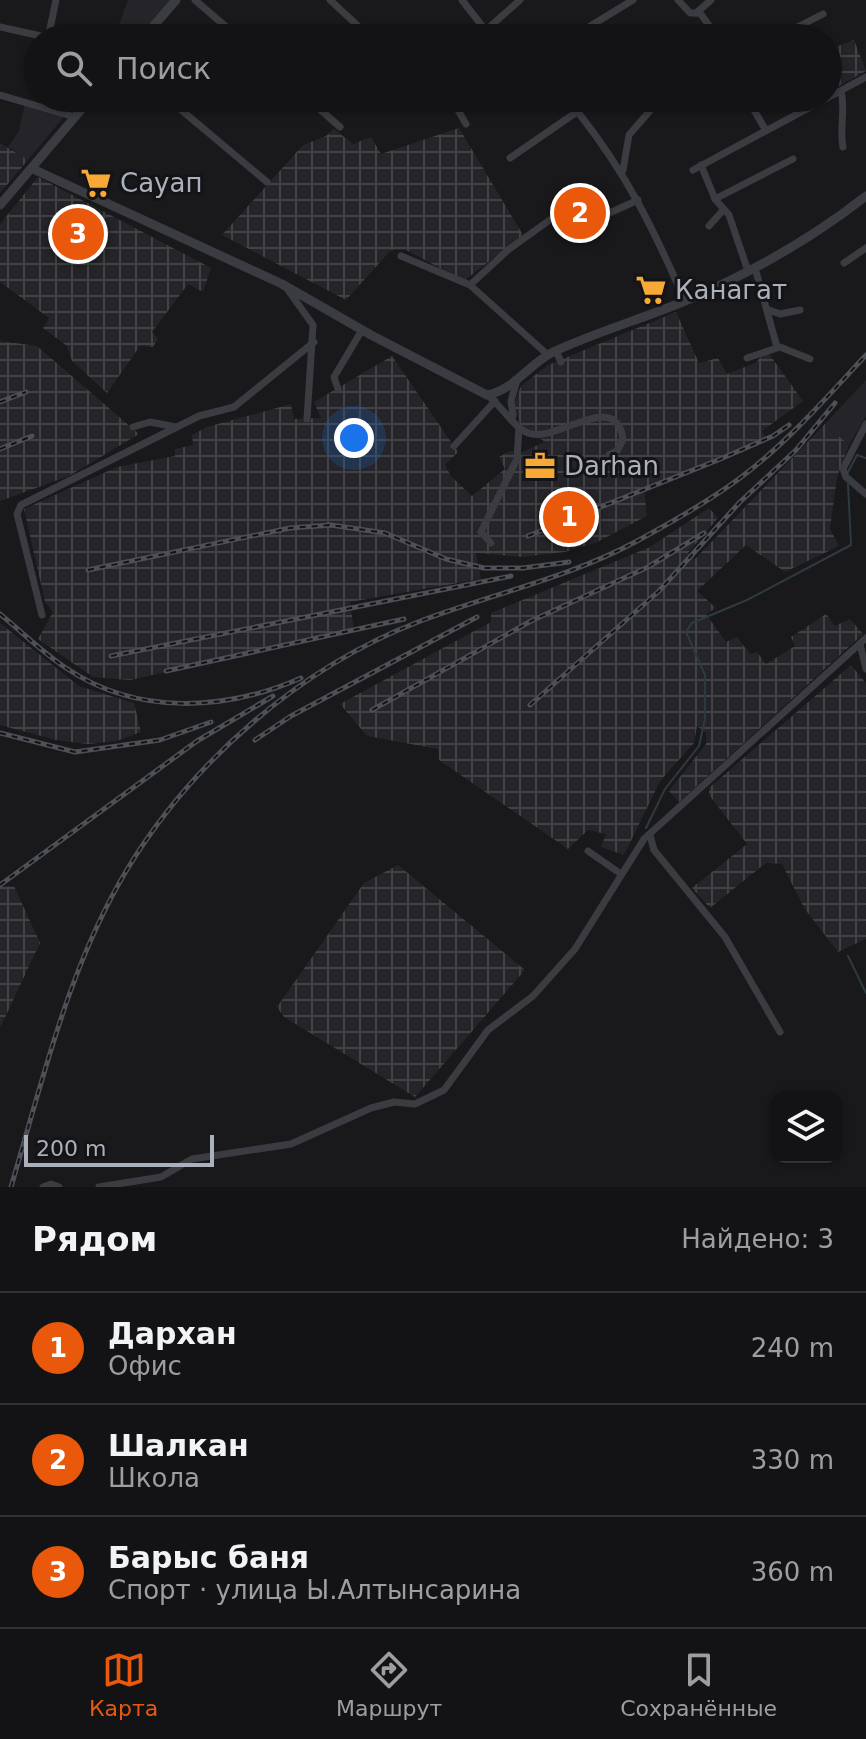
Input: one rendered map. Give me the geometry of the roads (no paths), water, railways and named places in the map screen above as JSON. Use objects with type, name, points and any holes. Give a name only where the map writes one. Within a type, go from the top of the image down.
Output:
[{"type":"street","points":[[52,24],[56,0]]},
{"type":"street","points":[[155,24],[176,0]]},
{"type":"street","points":[[195,0],[223,24]]},
{"type":"street","points":[[330,0],[356,24]]},
{"type":"street","points":[[462,0],[481,24]]},
{"type":"street","points":[[494,24],[520,0]]},
{"type":"street","points":[[594,24],[633,0]]},
{"type":"street","points":[[678,0],[690,13],[703,16],[708,24]]},
{"type":"street","points":[[696,13],[711,0]]},
{"type":"street","points":[[803,24],[823,14]]},
{"type":"street","points":[[0,27],[24,32]]},
{"type":"street","points":[[842,90],[866,77]]},
{"type":"street","points":[[0,95],[24,102]]},
{"type":"street","points":[[842,96],[845,111],[840,135],[843,147]]},
{"type":"street","points":[[58,112],[75,117]]},
{"type":"street","points":[[0,205],[79,112]]},
{"type":"street","points":[[184,112],[267,182]]},
{"type":"street","points":[[323,112],[340,127]]},
{"type":"street","points":[[459,112],[466,124]]},
{"type":"street","points":[[510,158],[576,112]]},
{"type":"street","points":[[578,112],[623,170],[685,301]]},
{"type":"street","points":[[623,170],[629,135],[649,112]]},
{"type":"street","points":[[755,112],[765,129]]},
{"type":"street","points":[[693,170],[799,112]]},
{"type":"street","points":[[715,199],[793,159]]},
{"type":"street","points":[[701,165],[769,310],[777,347]]},
{"type":"street","points":[[33,169],[282,284],[491,398],[517,423],[540,435],[586,420],[611,418],[619,426],[623,440],[617,451],[609,455]]},
{"type":"street","points":[[454,446],[491,398],[552,353],[685,301],[752,270],[813,234],[866,196]]},
{"type":"street","points":[[470,285],[508,250],[558,214],[565,214],[570,231],[638,200]]},
{"type":"street","points":[[709,226],[724,209]]},
{"type":"street","points":[[844,263],[866,248]]},
{"type":"street","points":[[401,256],[470,285],[561,362]]},
{"type":"street","points":[[282,284],[313,325],[307,419]]},
{"type":"street","points":[[769,310],[780,314],[800,310]]},
{"type":"street","points":[[338,389],[334,377],[362,330]]},
{"type":"street","points":[[42,615],[17,514],[21,505],[199,416],[234,407],[314,342]]},
{"type":"street","points":[[747,358],[777,347],[810,359]]},
{"type":"street","points":[[491,543],[481,532],[517,459],[517,423],[510,407],[517,380]]},
{"type":"street","points":[[133,427],[150,422],[176,427]]},
{"type":"street","points":[[866,424],[843,469],[846,477],[866,494]]},
{"type":"street","points":[[863,641],[866,669]]},
{"type":"street","points":[[99,1187],[161,1177],[192,1159],[291,1144],[371,1108],[394,1102],[415,1104],[430,1100],[444,1090],[488,1030],[533,996],[575,949],[647,837],[863,641]]},
{"type":"street","points":[[647,837],[654,850],[725,937],[780,1032]]},
{"type":"street","points":[[588,851],[621,874]]},
{"type":"street","points":[[43,1187],[51,1184],[59,1187]]},
{"type":"waterway","points":[[847,474],[857,455],[866,458]]},
{"type":"waterway","points":[[646,828],[665,789],[699,746],[705,719],[705,675],[686,632],[692,623],[747,600],[851,545],[848,484]]},
{"type":"waterway","points":[[848,956],[866,993]]},
{"type":"railway","points":[[11,1187],[59,1023],[107,905],[154,829],[217,755],[292,691],[332,664],[375,641],[418,622],[611,554],[703,503],[774,450],[866,355]]},
{"type":"railway","points":[[0,402],[26,392]]},
{"type":"railway","points":[[530,705],[659,591],[740,502],[796,450],[835,403]]},
{"type":"railway","points":[[528,536],[718,460],[773,436],[789,425]]},
{"type":"railway","points":[[0,449],[32,436]]},
{"type":"railway","points":[[88,570],[290,528],[331,525],[385,533],[446,559],[484,568],[523,568],[569,562]]},
{"type":"railway","points":[[372,710],[531,621],[648,567],[704,533]]},
{"type":"railway","points":[[111,656],[511,576]]},
{"type":"railway","points":[[0,614],[66,668],[93,684],[152,701],[212,702],[243,697],[301,678]]},
{"type":"railway","points":[[255,740],[291,716],[477,617]]},
{"type":"railway","points":[[166,671],[404,619]]},
{"type":"railway","points":[[0,885],[197,741],[273,696]]},
{"type":"railway","points":[[0,733],[75,752],[160,740],[211,722]]},
{"type":"place","name":"Сауап","points":[[96,183]]},
{"type":"place","name":"Шалкан","points":[[580,213]]},
{"type":"place","name":"Барыс баня","points":[[78,234]]},
{"type":"place","name":"Канагат","points":[[651,290]]},
{"type":"place","name":"Darhan","points":[[540,466]]},
{"type":"place","name":"Дархан","points":[[569,517]]}]
